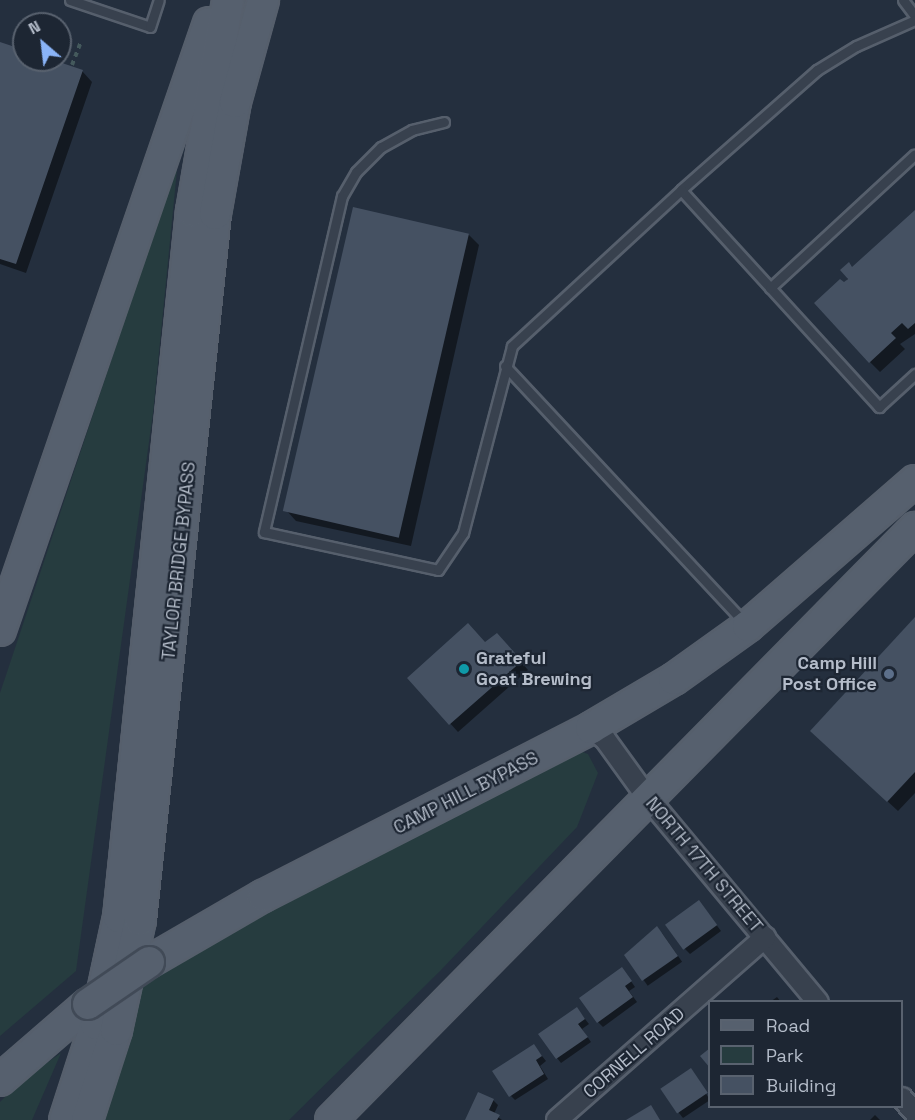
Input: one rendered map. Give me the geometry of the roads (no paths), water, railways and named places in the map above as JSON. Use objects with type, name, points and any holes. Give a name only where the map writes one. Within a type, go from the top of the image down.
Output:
[{"type":"main road","points":[[0,630],[216,0]]},
{"type":"main road","points":[[64,1120],[96,1024],[119,917],[192,211],[228,0]]},
{"type":"main road","name":"TAYLOR BRIDGE BYPASS","points":[[87,1120],[116,1030],[140,920],[215,214],[235,102],[263,0]]},
{"type":"main road","name":"CAMP HILL BYPASS","points":[[0,1080],[88,1004],[149,962],[263,896],[591,728],[674,679],[748,626],[915,481]]},
{"type":"main road","points":[[331,1120],[646,797],[915,528]]},
{"type":"street","name":"NORTH 17TH STREET","points":[[591,728],[605,739],[646,797],[816,1000]]},
{"type":"street","name":"CORNELL ROAD","points":[[557,1120],[765,938]]},
{"type":"street","points":[[903,1099],[915,1113]]},
{"type":"lane","points":[[70,0],[150,27],[159,0]]},
{"type":"lane","points":[[444,122],[412,130],[381,147],[356,172],[342,196],[264,532],[438,570],[463,533],[505,366],[518,339],[817,70],[856,46],[915,18],[903,0]]},
{"type":"lane","points":[[770,288],[915,154]]},
{"type":"lane","points":[[681,190],[879,407],[915,374]]},
{"type":"lane","points":[[505,366],[748,626]]},
{"type":"place","name":"Grateful Goat Brewing","points":[[464,669]]},
{"type":"place","name":"Camp Hill Post Office","points":[[889,674]]}]
